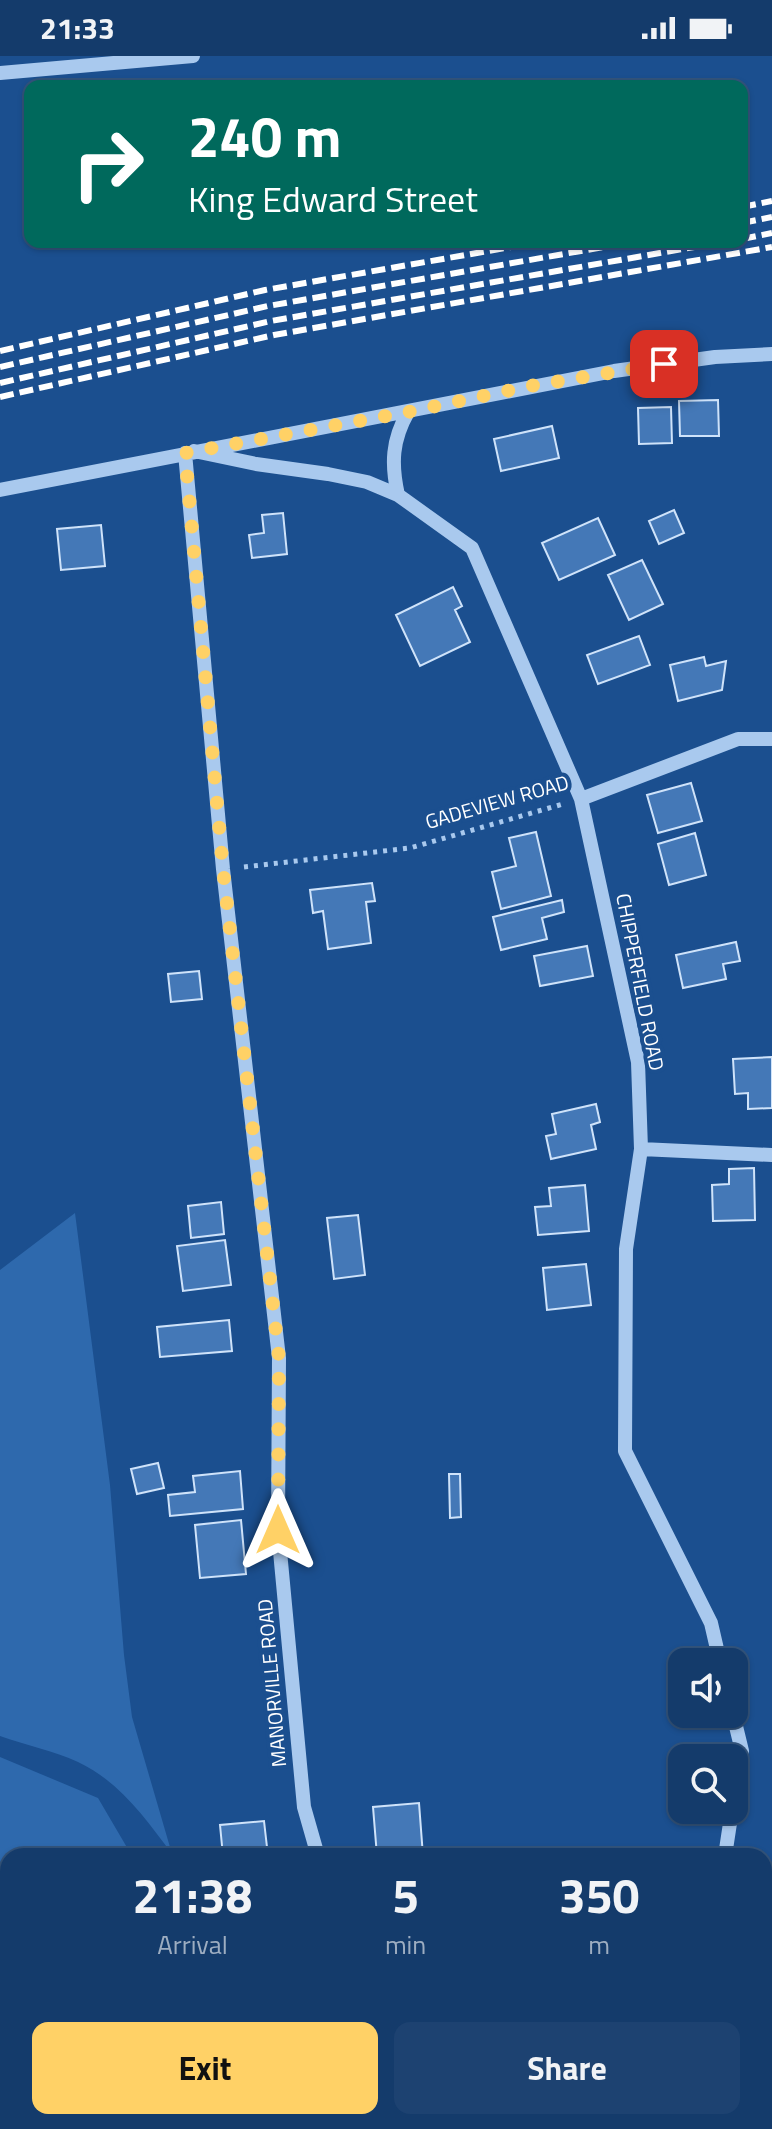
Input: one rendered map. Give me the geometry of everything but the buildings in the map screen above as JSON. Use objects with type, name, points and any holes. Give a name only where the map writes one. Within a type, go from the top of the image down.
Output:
[{"type":"street","points":[[0,73],[193,56]]},
{"type":"street","points":[[0,490],[614,371],[715,357],[772,354]]},
{"type":"street","points":[[398,495],[393,454],[400,426],[408,412]]},
{"type":"street","name":"CHIPPERFIELD ROAD","points":[[190,452],[367,482],[398,495],[472,548],[581,799],[638,1062],[641,1149],[626,1249],[625,1451],[711,1623],[717,1648]]},
{"type":"street","name":"MANORVILLE ROAD","points":[[190,452],[223,869],[279,1358],[278,1530],[304,1807],[316,1848]]},
{"type":"street","name":"GADEVIEW ROAD","points":[[581,799],[738,739],[772,739]]},
{"type":"street","points":[[641,1149],[772,1155]]},
{"type":"street","points":[[726,1848],[730,1824]]},
{"type":"path","name":"GADEVIEW ROAD","points":[[223,869],[410,848],[581,799]]},
{"type":"shaded area","points":[[75,1213],[110,1485],[132,1717],[170,1848],[131,1802],[93,1770],[59,1755],[0,1736],[0,1270]]},
{"type":"shaded area","points":[[0,1757],[98,1798],[127,1848],[0,1848]]},
{"type":"railway","points":[[748,206],[772,201]]},
{"type":"railway","points":[[748,222],[772,217]]},
{"type":"railway","points":[[748,238],[772,233]]},
{"type":"railway","points":[[0,397],[274,335],[772,247]]},
{"type":"railway","points":[[0,351],[265,290],[506,248]]},
{"type":"railway","points":[[0,367],[268,306],[598,248]]},
{"type":"railway","points":[[0,383],[271,321],[689,248]]},
{"type":"route","points":[[278,1530],[279,1358],[223,869],[185,453],[530,386],[664,364]]}]
